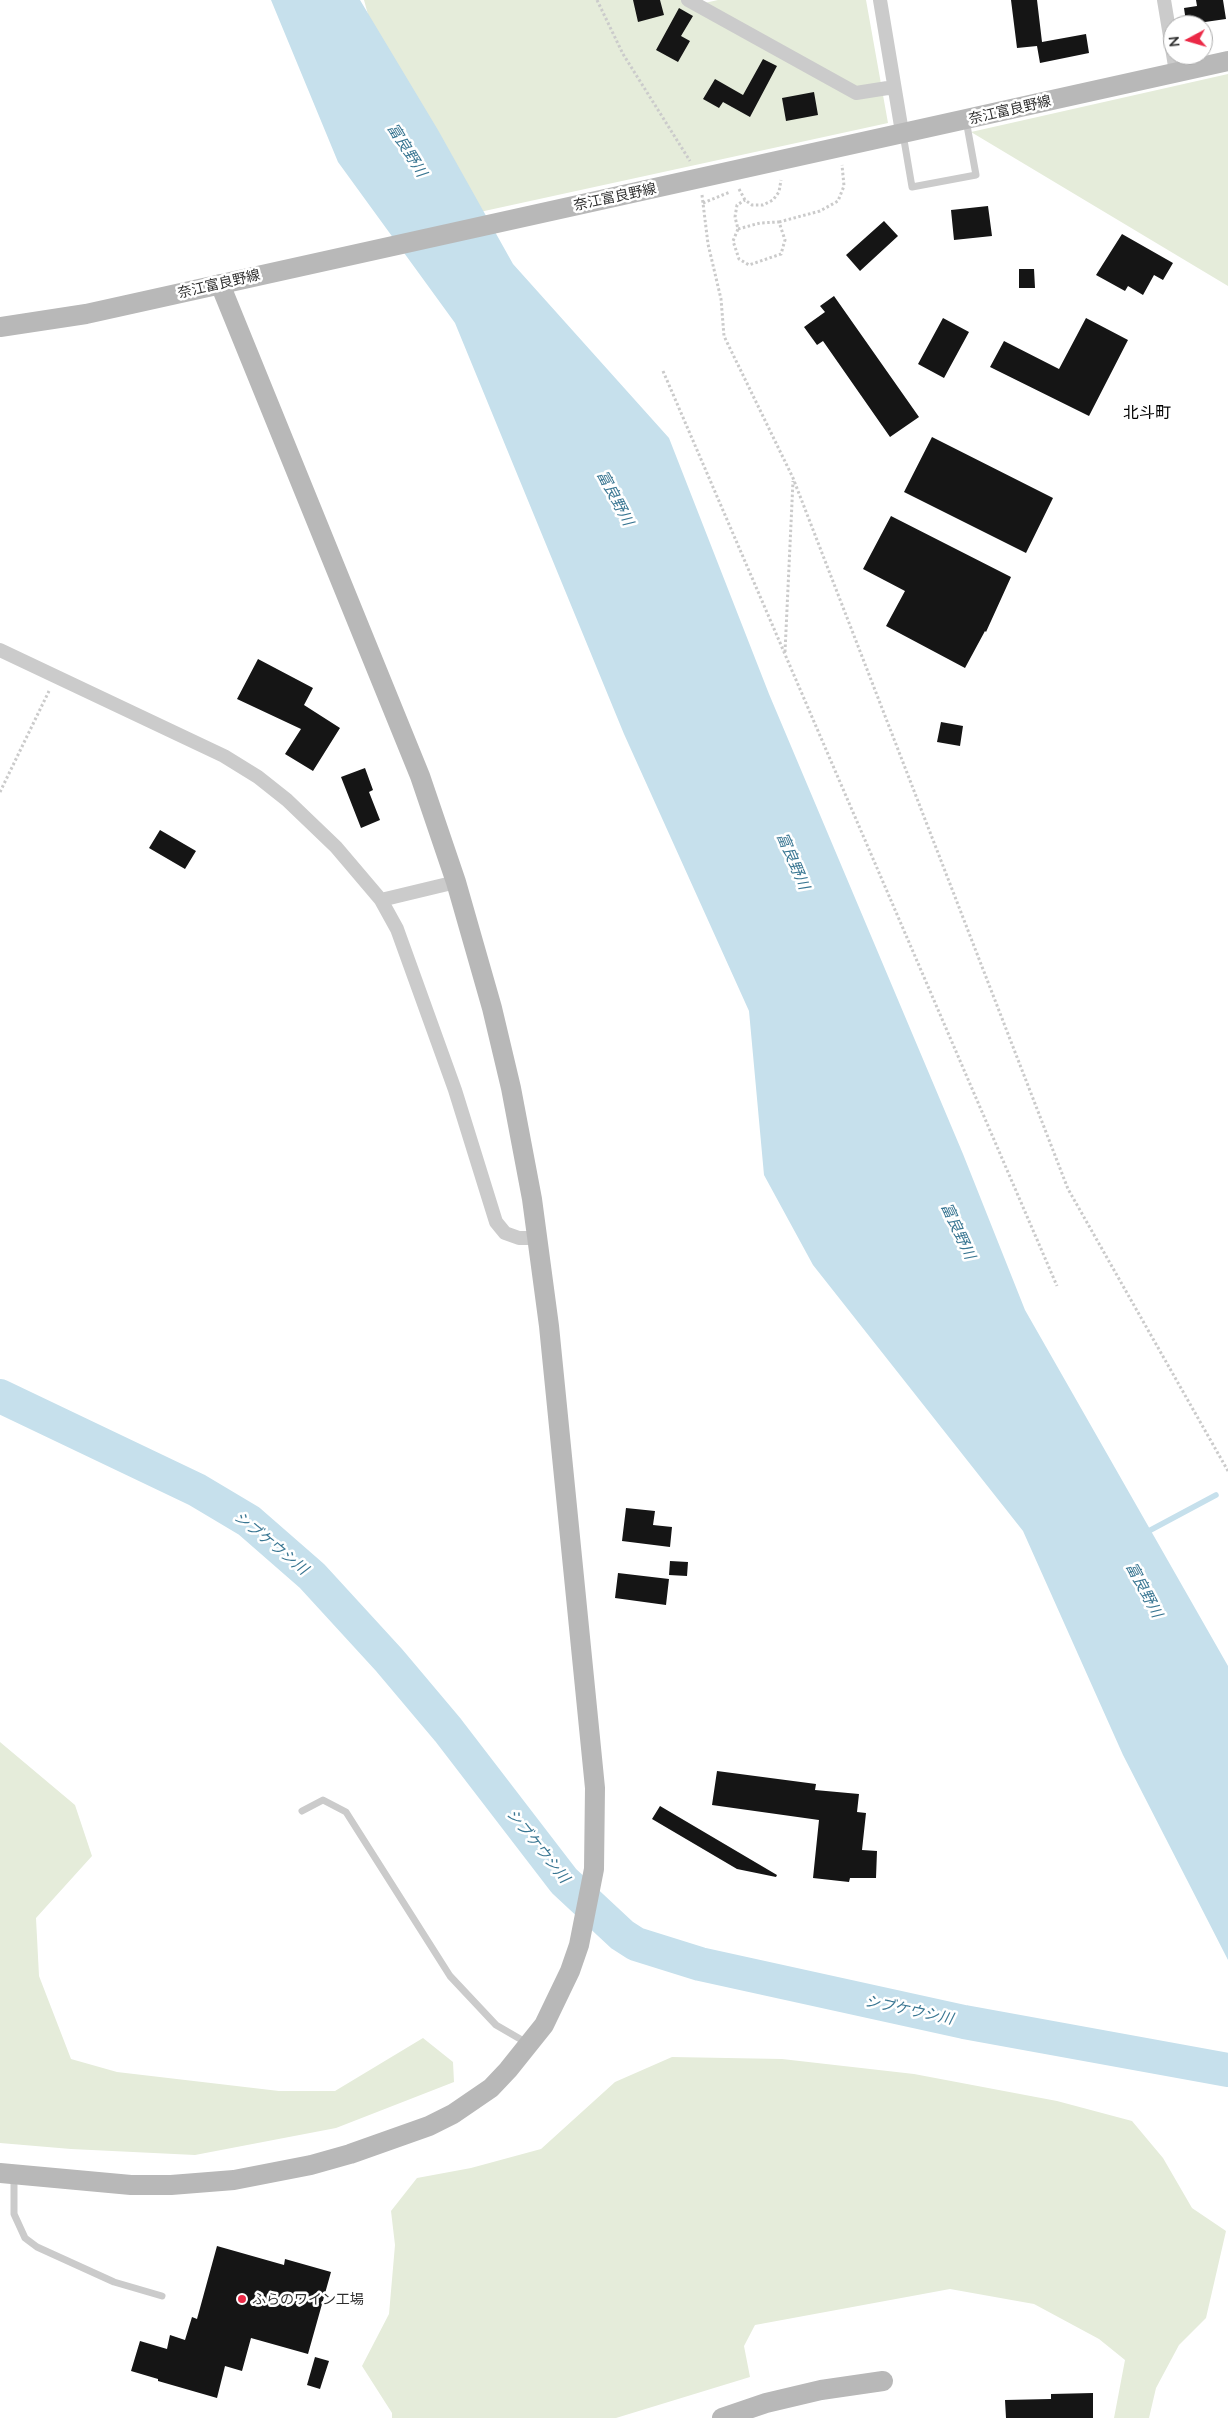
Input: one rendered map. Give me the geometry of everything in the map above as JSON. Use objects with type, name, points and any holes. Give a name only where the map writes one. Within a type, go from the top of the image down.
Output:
[{"type":"street","points":[[688,0],[856,93],[894,86]]},
{"type":"street","points":[[880,0],[902,132]]},
{"type":"street","points":[[1164,0],[1176,72]]},
{"type":"street","name":"奈江富良野線","points":[[0,327],[86,314],[1228,61]]},
{"type":"street","points":[[7,2174],[131,2184],[171,2185],[234,2180],[311,2164],[429,2126],[453,2114],[492,2088],[530,2044],[555,2005],[570,1971],[587,1913],[594,1869],[596,1831],[595,1788],[538,1238],[507,1071],[492,1008],[456,882],[420,776],[220,284]]},
{"type":"street","points":[[0,650],[224,756],[258,777],[286,800],[336,847],[381,900],[397,929],[455,1090],[496,1222],[505,1233],[519,1238],[538,1238]]},
{"type":"street","points":[[381,900],[456,882]]},
{"type":"street","points":[[722,2418],[774,2401],[821,2390],[883,2381]]},
{"type":"lane","points":[[902,132],[912,187],[967,177],[976,175],[966,120]]},
{"type":"lane","points":[[302,1811],[323,1800],[346,1812],[450,1976],[496,2025],[530,2044]]},
{"type":"lane","points":[[7,2174],[14,2214],[25,2238],[37,2247],[114,2282],[162,2296]]},
{"type":"path","points":[[597,0],[623,54],[699,178],[708,244],[721,299],[724,336],[793,478],[1068,1189],[1228,1470]]},
{"type":"path","points":[[738,229],[760,223],[780,222],[820,211],[838,200],[844,186],[842,164]]},
{"type":"path","points":[[739,189],[745,200],[752,205],[763,205],[773,200],[780,192],[781,180]]},
{"type":"path","points":[[745,200],[737,206],[735,217],[738,229],[733,241],[739,260],[749,265],[781,254],[784,240],[780,222]]},
{"type":"path","points":[[663,371],[1057,1286]]},
{"type":"path","points":[[785,654],[793,478]]},
{"type":"path","points":[[0,792],[56,676]]},
{"type":"green space","points":[[364,0],[692,0],[700,4],[718,0],[866,0],[888,123],[466,215],[377,47]]},
{"type":"green space","points":[[1228,74],[1228,286],[971,132]]},
{"type":"green space","points":[[0,1742],[75,1805],[92,1856],[36,1918],[39,1976],[71,2059],[117,2072],[279,2091],[335,2091],[423,2038],[453,2062],[454,2082],[336,2128],[195,2155],[71,2149],[0,2143]]},
{"type":"green space","points":[[672,2057],[782,2059],[914,2074],[1057,2101],[1132,2121],[1163,2158],[1192,2208],[1226,2231],[1206,2318],[1179,2345],[1156,2388],[1149,2418],[1114,2418],[1125,2360],[1099,2339],[1034,2304],[950,2289],[755,2325],[744,2346],[750,2377],[616,2418],[392,2418],[392,2413],[362,2366],[389,2314],[395,2245],[391,2211],[417,2178],[471,2168],[541,2149],[615,2082]]},
{"type":"water","name":"富良野川","points":[[271,0],[360,0],[438,130],[513,264],[669,438],[769,694],[963,1154],[1025,1310],[1228,1666],[1228,1960],[1123,1755],[1023,1531],[813,1265],[764,1175],[749,1011],[624,734],[455,323],[338,162]]},
{"type":"building","points":[[633,0],[660,0],[664,15],[638,22]]},
{"type":"building","points":[[1011,0],[1037,0],[1042,42],[1086,34],[1089,53],[1040,63],[1037,46],[1017,48]]},
{"type":"building","points":[[1196,0],[1223,0],[1226,19],[1213,21],[1213,15],[1185,15],[1184,8],[1197,6]]},
{"type":"building","points":[[679,8],[693,16],[681,36],[690,41],[678,62],[656,50]]},
{"type":"building","points":[[763,59],[777,66],[750,117],[723,102],[719,108],[703,99],[715,79],[743,95]]},
{"type":"building","points":[[814,92],[818,115],[786,121],[782,98]]},
{"type":"building","points":[[988,206],[992,236],[954,240],[951,210]]},
{"type":"building","points":[[884,221],[898,236],[860,271],[846,255]]},
{"type":"building","points":[[1122,234],[1173,263],[1163,280],[1154,275],[1143,295],[1128,286],[1125,291],[1096,275]]},
{"type":"building","points":[[1019,269],[1034,269],[1035,288],[1019,288]]},
{"type":"building","points":[[834,296],[919,417],[890,437],[823,341],[817,345],[804,327],[825,312],[820,306]]},
{"type":"building","points":[[943,318],[969,332],[944,378],[918,364]]},
{"type":"building","points":[[1086,318],[1128,340],[1089,416],[990,367],[1004,341],[1059,369]]},
{"type":"building","points":[[932,437],[1053,498],[1026,553],[904,492]]},
{"type":"building","points":[[891,516],[1011,577],[986,632],[965,668],[886,626],[905,591],[863,569]]},
{"type":"building","points":[[258,659],[313,688],[304,705],[340,728],[313,771],[285,754],[301,729],[237,699]]},
{"type":"building","points":[[941,722],[963,726],[960,746],[937,742]]},
{"type":"building","points":[[365,768],[373,790],[369,792],[380,820],[361,828],[341,777]]},
{"type":"building","points":[[160,830],[196,851],[185,869],[149,848]]},
{"type":"building","points":[[626,1508],[655,1511],[653,1525],[672,1527],[670,1547],[622,1541]]},
{"type":"building","points":[[670,1561],[688,1562],[687,1576],[669,1575]]},
{"type":"building","points":[[618,1573],[669,1579],[666,1605],[615,1598]]},
{"type":"building","points":[[717,1771],[816,1784],[815,1790],[859,1794],[857,1812],[866,1813],[862,1850],[877,1851],[876,1878],[850,1878],[849,1882],[813,1878],[819,1820],[712,1805]]},
{"type":"building","points":[[660,1806],[777,1875],[776,1877],[737,1869],[652,1819]]},
{"type":"building","points":[[217,2246],[284,2265],[285,2259],[331,2272],[308,2354],[251,2338],[242,2371],[225,2366],[217,2398],[131,2371],[140,2341],[167,2349],[170,2335],[185,2340],[192,2317],[197,2319]]},
{"type":"building","points":[[315,2357],[329,2361],[320,2389],[307,2385]]},
{"type":"building","points":[[1093,2393],[1093,2418],[1006,2418],[1005,2400],[1051,2399],[1051,2394]]},
{"type":"waterway","name":"シブケウシ川","points":[[0,1396],[197,1490],[249,1521],[312,1576],[389,1660],[448,1730],[564,1881],[622,1935],[636,1944],[700,1964],[964,2022],[1228,2070]]},
{"type":"waterway","points":[[1145,1533],[1216,1495]]},
{"type":"place","name":"ふらのワイン工場","points":[[242,2299]]},
{"type":"district","name":"北斗町","points":[[1147,413]]}]
